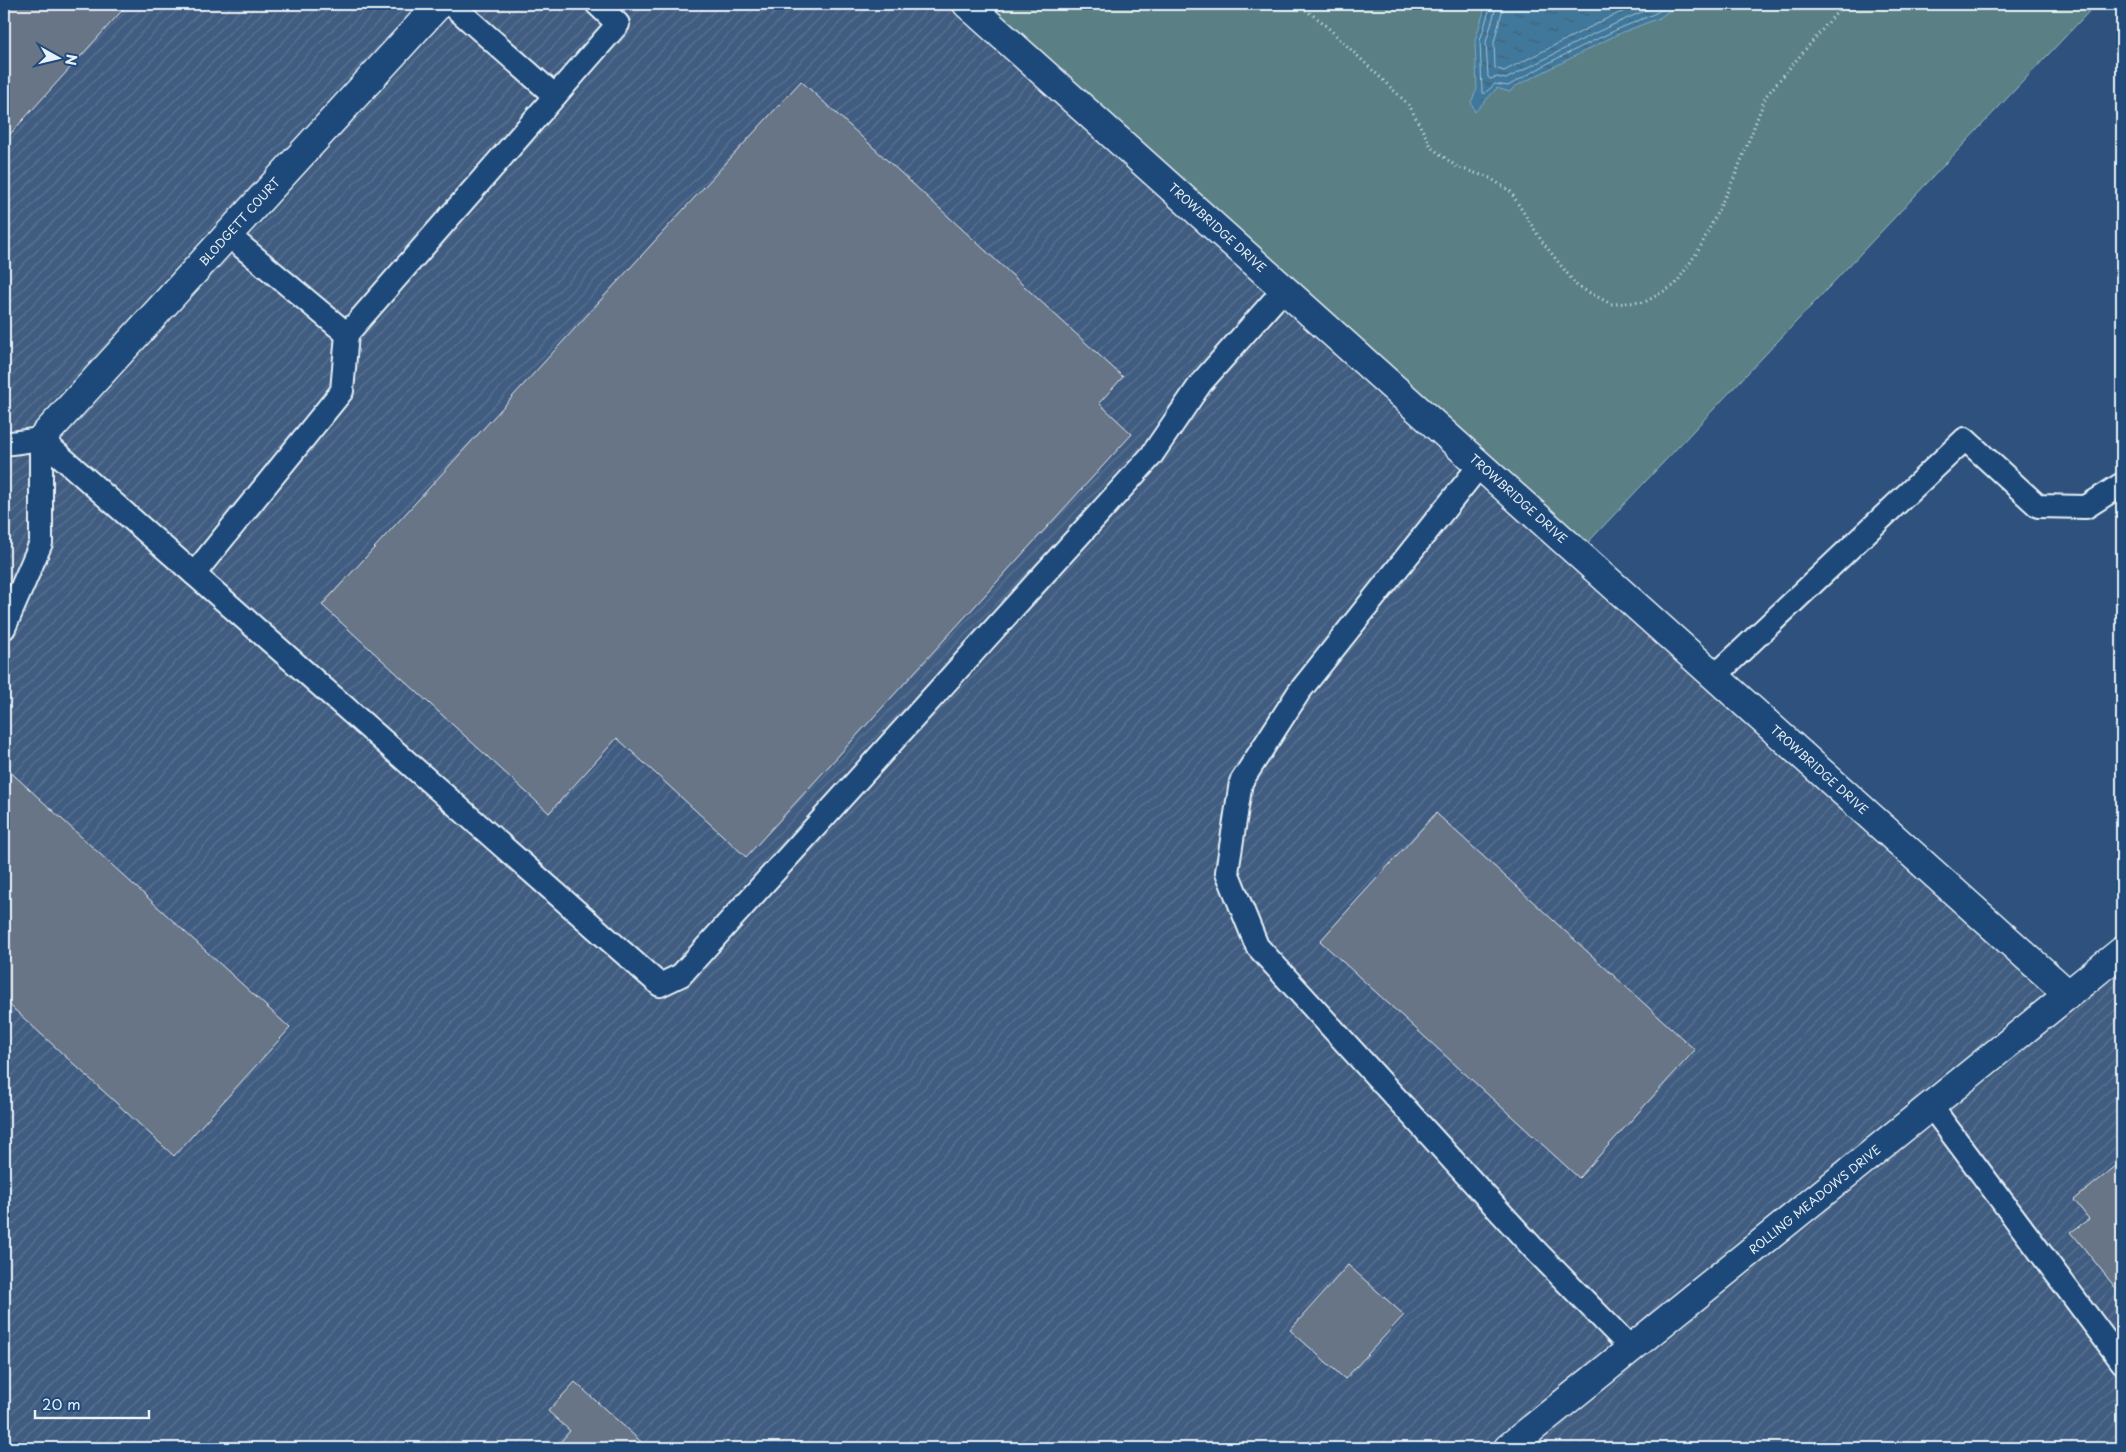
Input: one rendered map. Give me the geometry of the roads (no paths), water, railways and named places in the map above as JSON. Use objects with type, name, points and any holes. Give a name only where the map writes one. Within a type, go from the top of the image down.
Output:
[{"type":"street","name":"BLODGETT COURT","points":[[41,439],[439,4]]},
{"type":"street","name":"TROWBRIDGE DRIVE","points":[[967,4],[2068,994]]},
{"type":"street","name":"ROLLING MEADOWS DRIVE","points":[[1508,1448],[2122,952]]},
{"type":"lane","points":[[452,4],[555,96]]},
{"type":"lane","points":[[194,574],[342,391],[347,334],[618,24],[597,4]]},
{"type":"lane","points":[[228,234],[347,334]]},
{"type":"lane","points":[[4,444],[41,439],[660,985],[681,975],[1151,456],[1201,383],[1285,288]]},
{"type":"lane","points":[[4,628],[41,543],[41,439]]},
{"type":"lane","points":[[1715,676],[1965,439],[2038,506],[2086,507],[2122,484]]},
{"type":"lane","points":[[1480,465],[1299,692],[1241,782],[1227,872],[1257,946],[1534,1249],[1631,1348]]},
{"type":"lane","points":[[1931,1106],[2122,1362]]},
{"type":"water","points":[[1486,4],[1679,4],[1659,18],[1618,34],[1514,87],[1510,92],[1497,88],[1475,112],[1471,102],[1477,89],[1475,41]]}]
